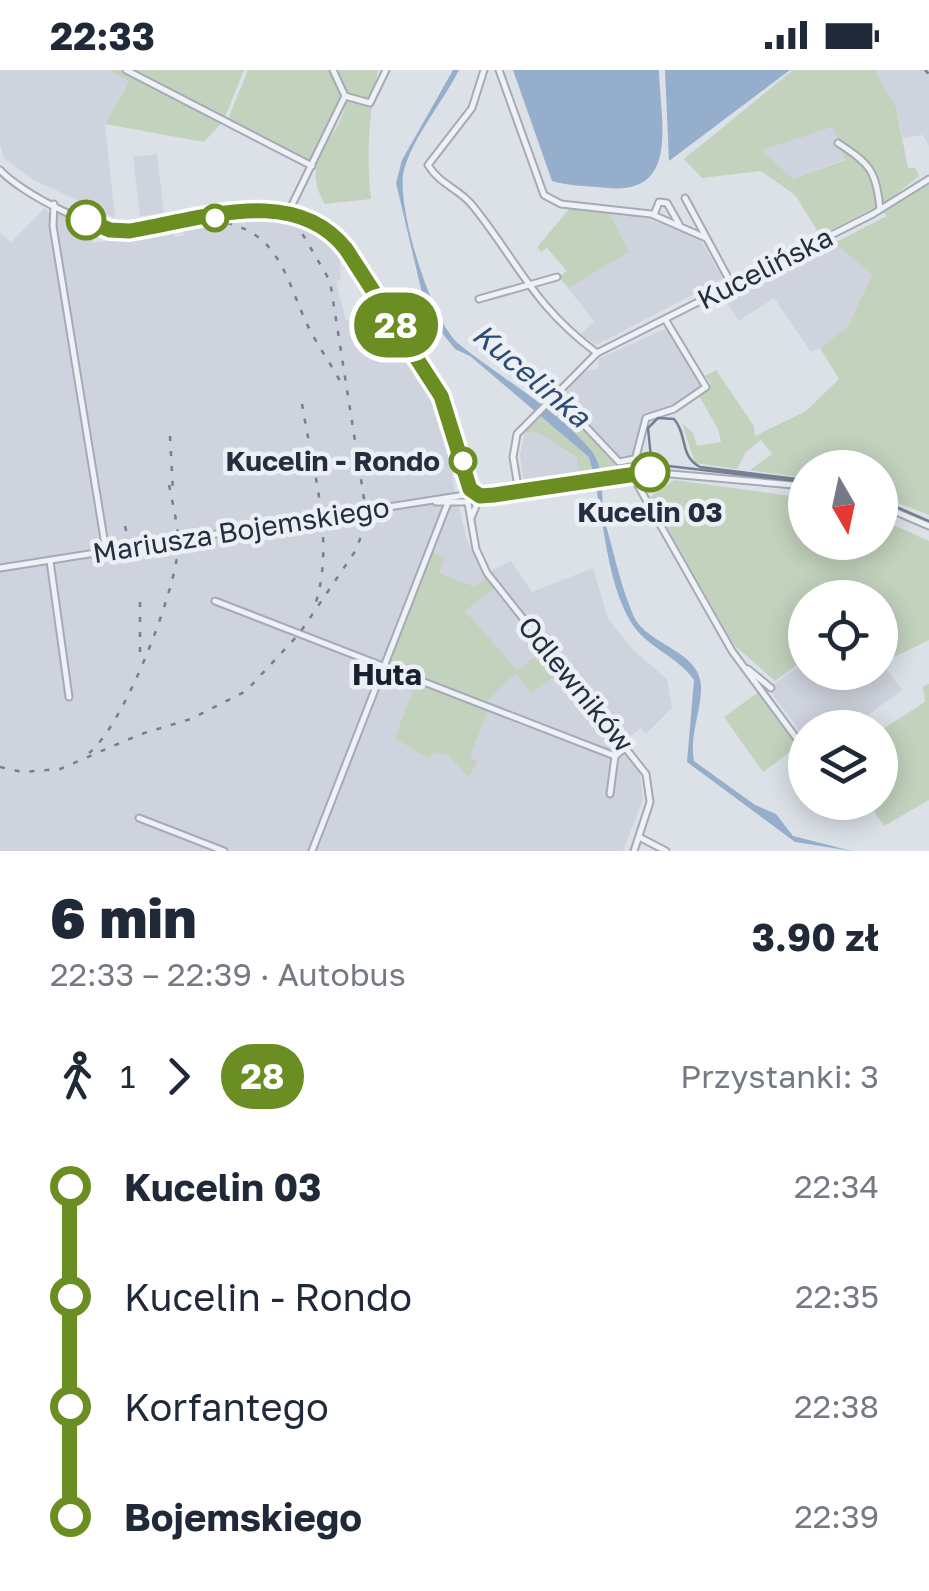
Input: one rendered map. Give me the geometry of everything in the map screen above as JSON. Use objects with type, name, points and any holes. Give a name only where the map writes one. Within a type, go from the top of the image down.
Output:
[{"type":"street","points":[[126,70],[312,166]]},
{"type":"street","points":[[289,211],[345,96],[334,70]]},
{"type":"street","points":[[345,96],[370,103],[386,70]]},
{"type":"street","points":[[484,70],[472,108],[428,165],[444,185],[472,204],[550,315],[597,353]]},
{"type":"street","points":[[499,70],[544,195],[561,204],[654,216],[706,238]]},
{"type":"street","points":[[838,143],[860,157],[877,178],[880,210]]},
{"type":"street","points":[[0,170],[54,204],[118,232],[268,210],[289,211],[330,232],[358,267],[446,406],[469,499]]},
{"type":"street","name":"Kucelińska","points":[[519,492],[514,444],[530,422],[597,353],[880,210],[929,178]]},
{"type":"street","points":[[685,198],[732,285]]},
{"type":"street","points":[[654,216],[658,202],[667,203],[680,226]]},
{"type":"street","points":[[54,204],[54,234],[106,552]]},
{"type":"street","points":[[54,234],[62,208]]},
{"type":"street","points":[[479,299],[557,277]]},
{"type":"street","points":[[665,319],[706,387],[674,409],[646,418],[634,459],[634,474],[668,544],[745,668],[788,727]]},
{"type":"street","points":[[554,397],[619,462],[634,459]]},
{"type":"street","points":[[469,499],[634,474],[674,472],[788,484]]},
{"type":"street","points":[[469,499],[480,496]]},
{"type":"street","points":[[312,851],[446,504],[452,498]]},
{"type":"street","name":"Mariusza Bojemskiego","points":[[0,568],[452,498],[469,499]]},
{"type":"street","name":"Mariusza Bojemskiego","points":[[432,501],[446,504],[469,499]]},
{"type":"street","name":"Odlewników","points":[[469,499],[471,525],[487,573],[644,772],[650,788],[634,851]]},
{"type":"street","points":[[898,513],[929,526]]},
{"type":"street","points":[[50,561],[69,697]]},
{"type":"street","points":[[215,601],[616,756]]},
{"type":"street","points":[[745,668],[772,688]]},
{"type":"street","points":[[610,794],[616,756],[626,747]]},
{"type":"street","points":[[139,818],[224,851]]},
{"type":"street","points":[[639,837],[666,851]]},
{"type":"shaded area","points":[[0,70],[107,70],[129,80],[105,124],[115,218],[32,179],[4,158],[0,144]]},
{"type":"shaded area","points":[[875,70],[929,70],[929,146],[923,135],[903,138],[896,107]]},
{"type":"shaded area","points":[[834,127],[845,159],[793,179],[761,149]]},
{"type":"shaded area","points":[[157,154],[164,213],[140,216],[133,157]]},
{"type":"shaded area","points":[[45,208],[49,214],[56,209],[89,227],[93,243],[173,230],[175,237],[183,235],[183,228],[240,219],[244,225],[249,217],[281,214],[325,233],[339,246],[341,280],[336,281],[346,320],[365,319],[370,325],[389,322],[447,420],[456,471],[452,474],[454,487],[467,540],[484,574],[511,561],[532,592],[593,568],[608,619],[634,651],[667,679],[672,708],[646,734],[641,728],[626,740],[640,773],[643,800],[623,851],[0,851],[0,233],[11,242]]},
{"type":"shaded area","points":[[609,212],[646,218],[700,239],[723,279],[596,345],[581,334],[594,321],[568,288],[628,252]]},
{"type":"shaded area","points":[[834,243],[872,275],[847,328],[820,348],[811,352],[774,298],[739,321],[724,299]]},
{"type":"shaded area","points":[[667,328],[703,386],[673,407],[644,416],[634,454],[617,457],[563,396],[581,372],[598,369],[598,359]]},
{"type":"shaded area","points":[[525,432],[539,433],[577,459],[580,474],[524,482],[520,455]]},
{"type":"shaded area","points":[[788,674],[788,690],[898,690],[898,685],[902,690],[874,710],[788,710],[788,715],[768,688]]},
{"type":"green space","points":[[108,70],[122,70],[223,121],[204,142],[105,124],[129,81]]},
{"type":"green space","points":[[130,70],[244,70],[225,117]]},
{"type":"green space","points":[[248,70],[332,70],[345,96],[336,70],[378,70],[369,134],[371,199],[325,204],[317,187],[318,159],[344,111],[346,96],[313,162],[228,119]]},
{"type":"green space","points":[[793,70],[875,70],[896,107],[908,168],[915,168],[919,176],[886,202],[820,235],[795,195],[761,171],[702,178],[684,159]],"holes":[[[833,127],[845,160],[793,179],[762,150]]]},
{"type":"green space","points":[[929,184],[929,515],[898,503],[898,450],[788,450],[788,476],[750,470],[772,454],[761,440],[746,452],[737,469],[695,463],[682,423],[693,433],[697,446],[721,442],[698,394],[711,384],[705,376],[716,370],[754,426],[755,436],[806,411],[839,379],[820,348],[847,328],[872,275],[834,243],[887,216],[883,212]]},
{"type":"green space","points":[[571,207],[609,212],[629,252],[568,288],[559,277],[567,271],[547,248],[541,252],[537,247]]},
{"type":"green space","points":[[556,400],[617,466],[629,465],[628,470],[523,485],[521,482],[579,474],[577,458],[539,433],[525,432]]},
{"type":"green space","points":[[674,480],[788,496],[788,560],[898,560],[898,527],[929,541],[929,640],[898,655],[898,580],[788,580],[788,671],[775,681],[734,645],[650,497]]},
{"type":"green space","points":[[431,552],[445,558],[439,573],[475,587],[486,578],[495,588],[465,611],[517,670],[545,650],[562,671],[532,693],[516,673],[482,706],[488,709],[470,757],[478,762],[468,777],[448,755],[436,752],[427,758],[395,738],[417,679],[388,665]]},
{"type":"green space","points":[[929,684],[929,800],[898,818],[898,719],[925,702],[923,686]]},
{"type":"green space","points":[[760,691],[788,730],[788,753],[763,772],[724,717]]},
{"type":"water","points":[[453,70],[459,70],[409,157],[403,186],[410,235],[438,314],[460,345],[561,420],[596,457],[605,522],[634,617],[698,673],[701,694],[694,761],[755,805],[776,814],[793,836],[852,851],[795,842],[687,762],[694,680],[641,635],[625,610],[611,568],[589,457],[470,356],[455,349],[427,314],[396,183],[402,160]]},
{"type":"water","points":[[513,70],[659,70],[662,132],[656,167],[646,180],[631,187],[552,181]]},
{"type":"water","points":[[665,70],[790,70],[669,161]]},
{"type":"tram line","points":[[788,478],[700,467],[689,457],[674,419],[658,418],[648,428],[651,458],[660,465],[788,480]]},
{"type":"tram line","points":[[898,508],[929,521]]},
{"type":"railway","points":[[925,70],[929,74]]},
{"type":"railway","points":[[0,767],[22,772],[60,769],[141,734],[191,719],[246,691],[299,634],[356,550],[366,522],[365,505],[330,281],[293,218]]},
{"type":"railway","points":[[227,223],[261,239],[273,252],[311,332],[340,381]]},
{"type":"railway","points":[[302,404],[323,528],[316,602]]},
{"type":"railway","points":[[170,436],[173,491]]},
{"type":"railway","points":[[89,753],[103,738],[132,688],[168,596],[178,548],[168,479]]},
{"type":"railway","points":[[125,526],[133,557]]},
{"type":"railway","points":[[140,602],[140,652]]},
{"type":"bus line","name":"28","points":[[86,220],[118,232],[274,209],[301,215],[330,232],[346,249],[441,396],[470,489],[480,496],[494,495],[650,472]]},
{"type":"place","name":"Kucelin - Rondo","points":[[463,461]]},
{"type":"place","name":"Kucelin 03","points":[[650,472]]},
{"type":"district","name":"Huta","points":[[387,675]]},
{"type":"water label","name":"Kucelinka","points":[[531,376]]}]
